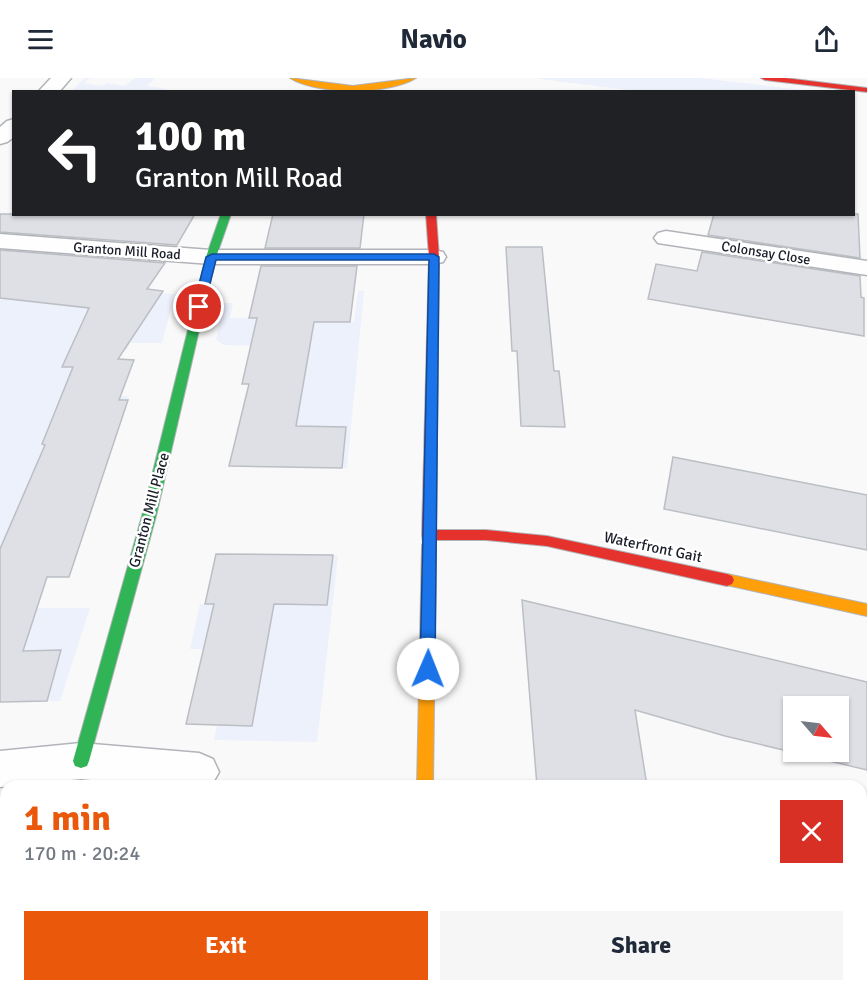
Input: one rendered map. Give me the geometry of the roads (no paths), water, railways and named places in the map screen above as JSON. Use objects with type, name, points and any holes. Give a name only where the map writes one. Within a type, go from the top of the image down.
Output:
[{"type":"street","points":[[49,90],[62,78]]},
{"type":"street","points":[[294,78],[318,85],[342,88],[398,88],[412,78]]},
{"type":"street","points":[[765,78],[867,90]]},
{"type":"street","points":[[0,138],[12,127]]},
{"type":"street","name":"Granton Mill Place","points":[[81,761],[149,516],[212,257],[225,216]]},
{"type":"street","points":[[425,780],[434,257],[431,216]]},
{"type":"street","name":"Colonsay Close","points":[[666,238],[867,268]]},
{"type":"street","name":"Granton Mill Road","points":[[0,240],[212,257],[434,257]]},
{"type":"street","name":"Waterfront Gait","points":[[429,535],[486,535],[547,541],[867,610]]},
{"type":"street","points":[[0,769],[81,761],[199,772]]}]
